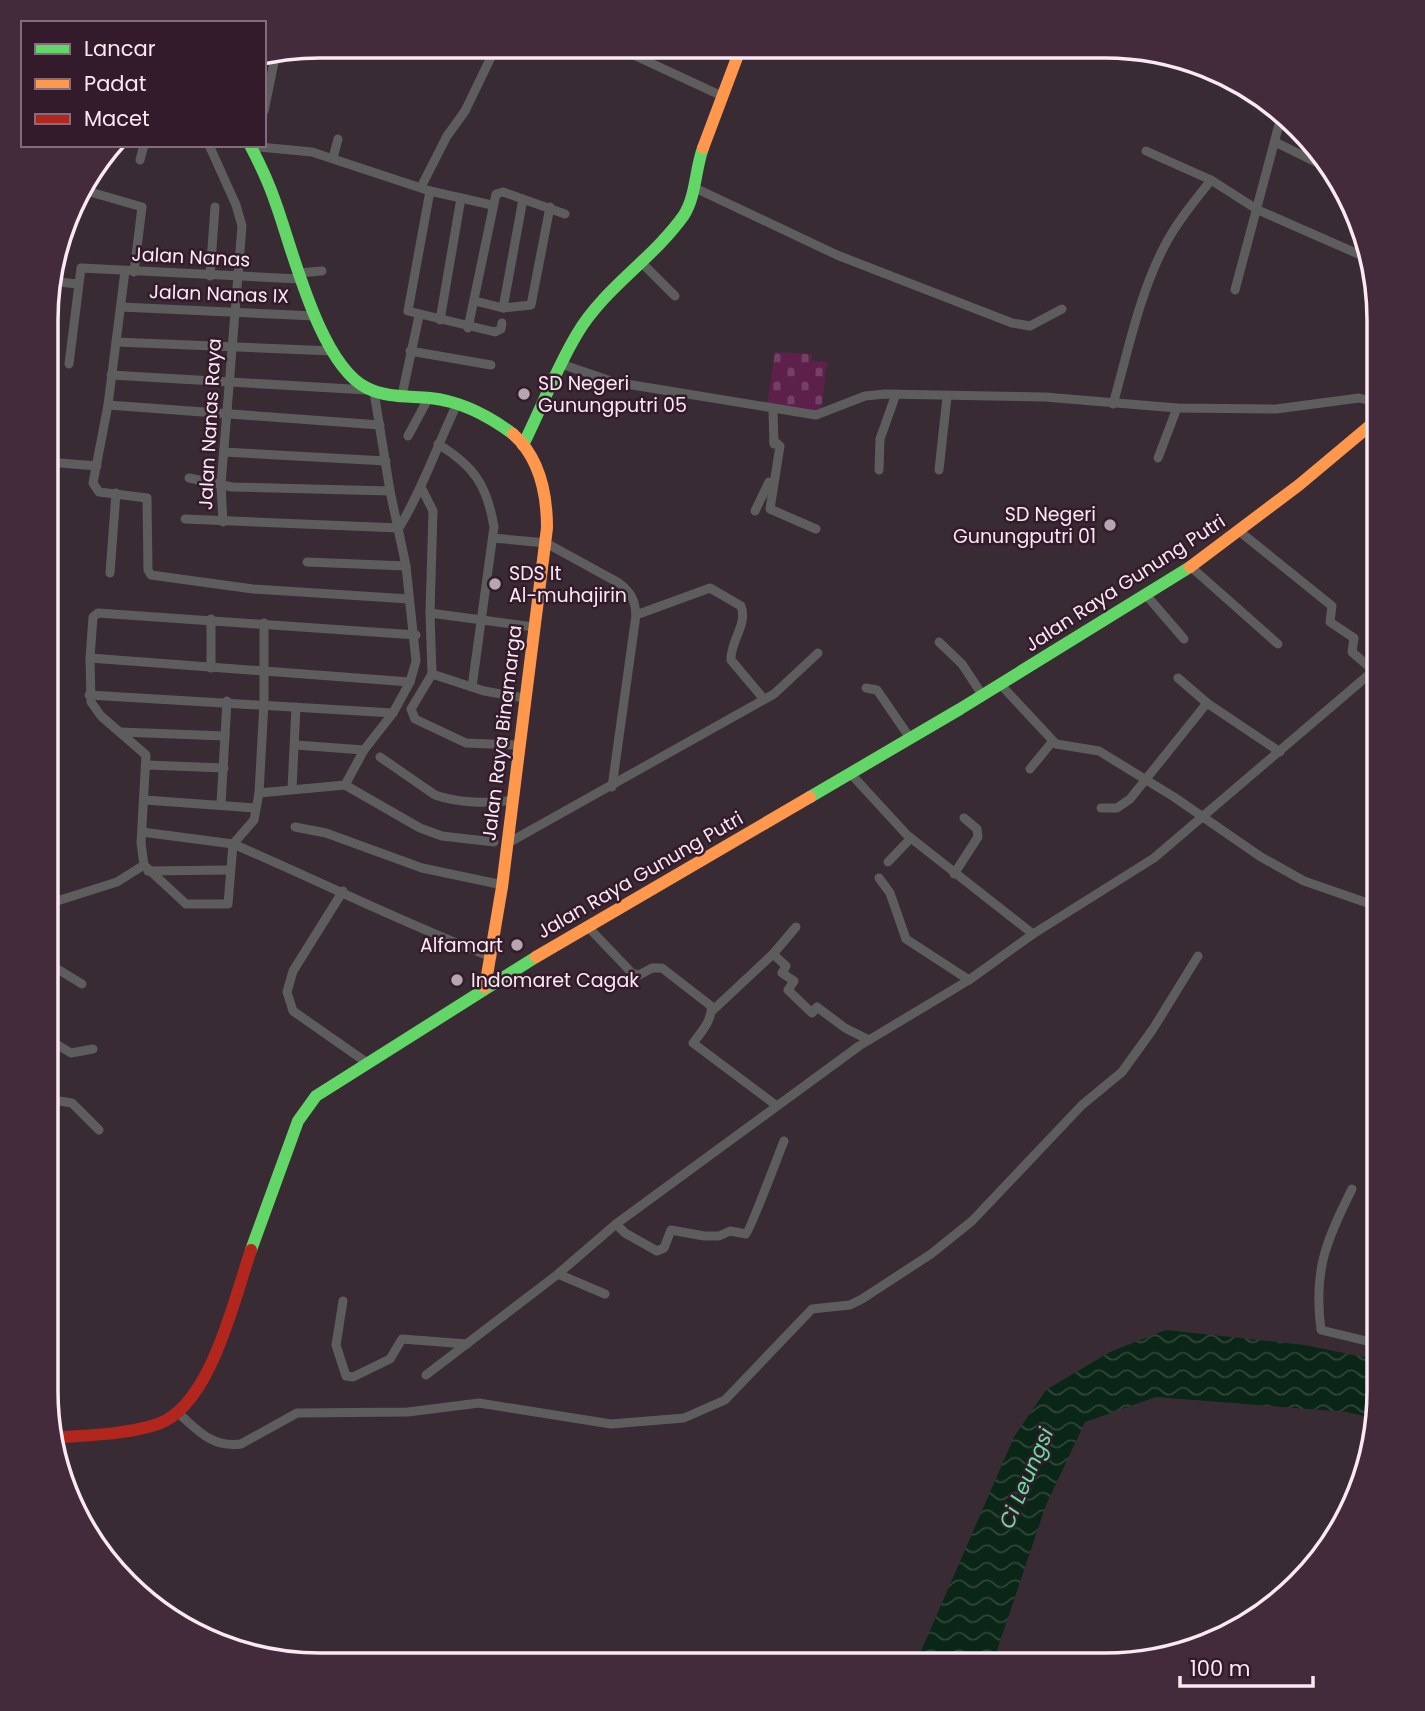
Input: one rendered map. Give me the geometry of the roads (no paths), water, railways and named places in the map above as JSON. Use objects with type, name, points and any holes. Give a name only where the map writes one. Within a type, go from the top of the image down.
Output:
[{"type":"main road","points":[[257,149],[315,316],[333,351],[353,379],[371,391],[429,397],[457,404],[503,429],[523,445],[561,365],[590,315],[643,264],[684,214],[697,165],[737,58]]},
{"type":"main road","name":"Jalan Raya Gunung Putri","points":[[62,1437],[140,1429],[160,1423],[177,1412],[194,1393],[214,1358],[273,1185],[298,1121],[316,1096],[485,987],[983,696],[1147,596],[1239,531],[1367,428]]},
{"type":"main road","name":"Jalan Raya Binamarga","points":[[485,987],[503,885],[517,745],[546,543],[543,490],[533,461],[523,445]]},
{"type":"street","points":[[491,58],[465,111],[447,136],[425,189],[408,311],[468,328],[495,331],[500,329],[502,323]]},
{"type":"street","points":[[640,58],[722,96]]},
{"type":"street","points":[[266,101],[274,62]]},
{"type":"street","points":[[1235,290],[1279,124]]},
{"type":"street","points":[[333,158],[338,139]]},
{"type":"street","points":[[1275,142],[1314,161]]},
{"type":"street","points":[[140,160],[143,147]]},
{"type":"street","name":"Jalan Nanas Raya","points":[[210,147],[236,205],[242,226],[233,312],[229,416],[221,485],[223,522],[399,528]]},
{"type":"street","points":[[257,149],[312,152],[425,189],[492,205]]},
{"type":"street","points":[[1146,151],[1211,180],[1258,210],[1358,254]]},
{"type":"street","points":[[1113,404],[1135,327],[1163,248],[1178,222],[1211,180]]},
{"type":"street","points":[[693,187],[837,256],[1012,323],[1030,326],[1062,309]]},
{"type":"street","points":[[91,192],[142,206],[121,307],[94,488],[99,492],[148,498],[148,570],[151,575],[253,589],[409,599]]},
{"type":"street","points":[[468,328],[493,197],[499,193],[550,207],[565,214]]},
{"type":"street","points":[[440,320],[461,198]]},
{"type":"street","points":[[503,308],[523,199]]},
{"type":"street","points":[[210,276],[215,207]]},
{"type":"street","points":[[475,302],[503,308],[531,305],[550,207]]},
{"type":"street","points":[[643,264],[675,296]]},
{"type":"street","name":"Jalan Nanas","points":[[78,284],[81,268],[236,277],[299,276],[323,271]]},
{"type":"street","points":[[61,282],[78,284],[69,364]]},
{"type":"street","name":"Jalan Nanas IX","points":[[121,307],[315,316]]},
{"type":"street","points":[[402,394],[419,316]]},
{"type":"street","points":[[116,342],[333,351]]},
{"type":"street","points":[[410,351],[491,365]]},
{"type":"street","points":[[561,365],[614,382],[773,411],[816,415],[865,396],[896,394],[1045,397],[1177,408],[1276,409],[1359,398],[1367,400]]},
{"type":"street","points":[[111,375],[371,391],[380,425],[390,491],[406,566],[416,635],[416,661],[410,682],[393,713],[364,750],[345,785]]},
{"type":"street","points":[[879,470],[880,439],[896,394]]},
{"type":"street","points":[[408,436],[429,397]]},
{"type":"street","points":[[939,470],[947,397]]},
{"type":"street","points":[[399,528],[422,489],[438,444],[457,404]]},
{"type":"street","points":[[108,405],[380,425]]},
{"type":"street","points":[[1158,458],[1177,408]]},
{"type":"street","points":[[755,511],[768,485],[774,441],[773,411]]},
{"type":"street","points":[[774,441],[780,446],[770,509],[816,529]]},
{"type":"street","points":[[438,444],[461,458],[481,482],[490,502],[493,538],[472,687]]},
{"type":"street","points":[[224,452],[386,461]]},
{"type":"street","points":[[58,463],[97,466]]},
{"type":"street","points":[[189,478],[221,485],[390,491]]},
{"type":"street","points":[[422,489],[433,511],[430,613],[432,674],[411,709],[415,719],[466,743],[517,745]]},
{"type":"street","points":[[110,573],[116,493]]},
{"type":"street","points":[[185,519],[223,522]]},
{"type":"street","points":[[1239,531],[1332,606],[1330,622],[1354,638],[1352,652],[1367,662]]},
{"type":"street","points":[[493,538],[546,543],[629,591],[636,615],[611,787]]},
{"type":"street","points":[[307,562],[406,566]]},
{"type":"street","points":[[1191,567],[1278,644]]},
{"type":"street","points":[[636,615],[700,590],[716,590],[741,606],[743,618],[732,646],[731,660],[764,698]]},
{"type":"street","points":[[1147,596],[1184,639]]},
{"type":"street","points":[[430,613],[534,627]]},
{"type":"street","points":[[264,623],[264,703],[259,793],[250,827],[233,844],[228,904],[186,904],[146,869],[142,832],[147,765],[141,748],[101,716],[89,695],[95,614],[211,619],[264,623],[416,635]]},
{"type":"street","points":[[211,619],[211,667]]},
{"type":"street","points":[[939,642],[962,664],[983,696]]},
{"type":"street","points":[[508,843],[782,688],[818,653]]},
{"type":"street","points":[[90,657],[410,682]]},
{"type":"street","points":[[432,674],[472,687],[524,698]]},
{"type":"street","points":[[1178,678],[1207,703],[1280,752]]},
{"type":"street","points":[[426,1375],[558,1274],[616,1224],[869,1040],[970,980],[1033,934],[1154,858],[1367,678]]},
{"type":"street","points":[[1001,685],[1052,742],[1098,751],[1304,881],[1367,903]]},
{"type":"street","points":[[866,688],[877,690],[910,738]]},
{"type":"street","points":[[89,695],[264,703],[393,713]]},
{"type":"street","points":[[221,804],[227,701]]},
{"type":"street","points":[[1101,808],[1120,807],[1207,703]]},
{"type":"street","points":[[292,789],[296,707]]},
{"type":"street","points":[[120,732],[225,736]]},
{"type":"street","points":[[1030,769],[1052,742]]},
{"type":"street","points":[[296,745],[364,750]]},
{"type":"street","points":[[380,757],[445,799],[497,802],[513,800]]},
{"type":"street","points":[[147,765],[224,768]]},
{"type":"street","points":[[850,773],[911,838],[1033,934]]},
{"type":"street","points":[[259,793],[345,785],[420,828],[442,836],[494,842]]},
{"type":"street","points":[[145,800],[255,808]]},
{"type":"street","points":[[954,874],[978,838],[977,829],[964,818]]},
{"type":"street","points":[[295,827],[326,833],[422,868],[503,885]]},
{"type":"street","points":[[142,832],[233,844],[342,891],[422,931],[492,957]]},
{"type":"street","points":[[888,862],[911,838]]},
{"type":"street","points":[[58,901],[117,882],[146,869],[230,870]]},
{"type":"street","points":[[879,878],[890,893],[906,939],[970,980]]},
{"type":"street","points":[[342,891],[293,971],[286,992],[293,1011],[366,1062]]},
{"type":"street","points":[[777,1106],[693,1043],[712,1011],[773,954],[796,927]]},
{"type":"street","points":[[589,928],[632,973],[639,975],[652,968],[662,968],[711,1006],[712,1011]]},
{"type":"street","points":[[773,954],[786,966],[782,974],[794,981],[788,990],[794,999],[812,1013],[817,1007],[822,1009],[836,1022],[869,1040]]},
{"type":"street","points":[[177,1412],[212,1443],[230,1446],[240,1444],[297,1413],[408,1412],[479,1403],[611,1424],[668,1421],[698,1413],[735,1391],[812,1309],[850,1305],[862,1299],[931,1254],[972,1221],[1082,1105],[1133,1059],[1198,957]]},
{"type":"street","points":[[58,969],[82,984]]},
{"type":"street","points":[[58,1046],[71,1054],[93,1049]]},
{"type":"street","points":[[58,1101],[72,1103],[99,1130]]},
{"type":"street","points":[[616,1224],[625,1233],[657,1251],[664,1248],[671,1230],[704,1236],[719,1236],[730,1231],[746,1234],[753,1225],[761,1195],[784,1140]]},
{"type":"street","points":[[1352,1189],[1327,1239],[1322,1257],[1319,1299],[1321,1330],[1367,1341]]},
{"type":"street","points":[[558,1274],[605,1294]]},
{"type":"street","points":[[343,1301],[336,1345],[346,1376],[353,1377],[390,1359],[402,1339],[467,1344]]},
{"type":"water","name":"Ci Leungsi","points":[[1166,1330],[1304,1345],[1367,1358],[1366,1416],[1347,1412],[1156,1397],[1085,1422],[1046,1505],[996,1653],[920,1653],[1014,1437],[1046,1390],[1110,1352]]},
{"type":"place","name":"SD Negeri Gunungputri 05","points":[[524,394]]},
{"type":"place","name":"SD Negeri Gunungputri 01","points":[[1110,525]]},
{"type":"place","name":"SDS It Al-muhajirin","points":[[495,584]]},
{"type":"place","name":"Alfamart","points":[[517,945]]},
{"type":"place","name":"Indomaret Cagak","points":[[457,980]]}]
